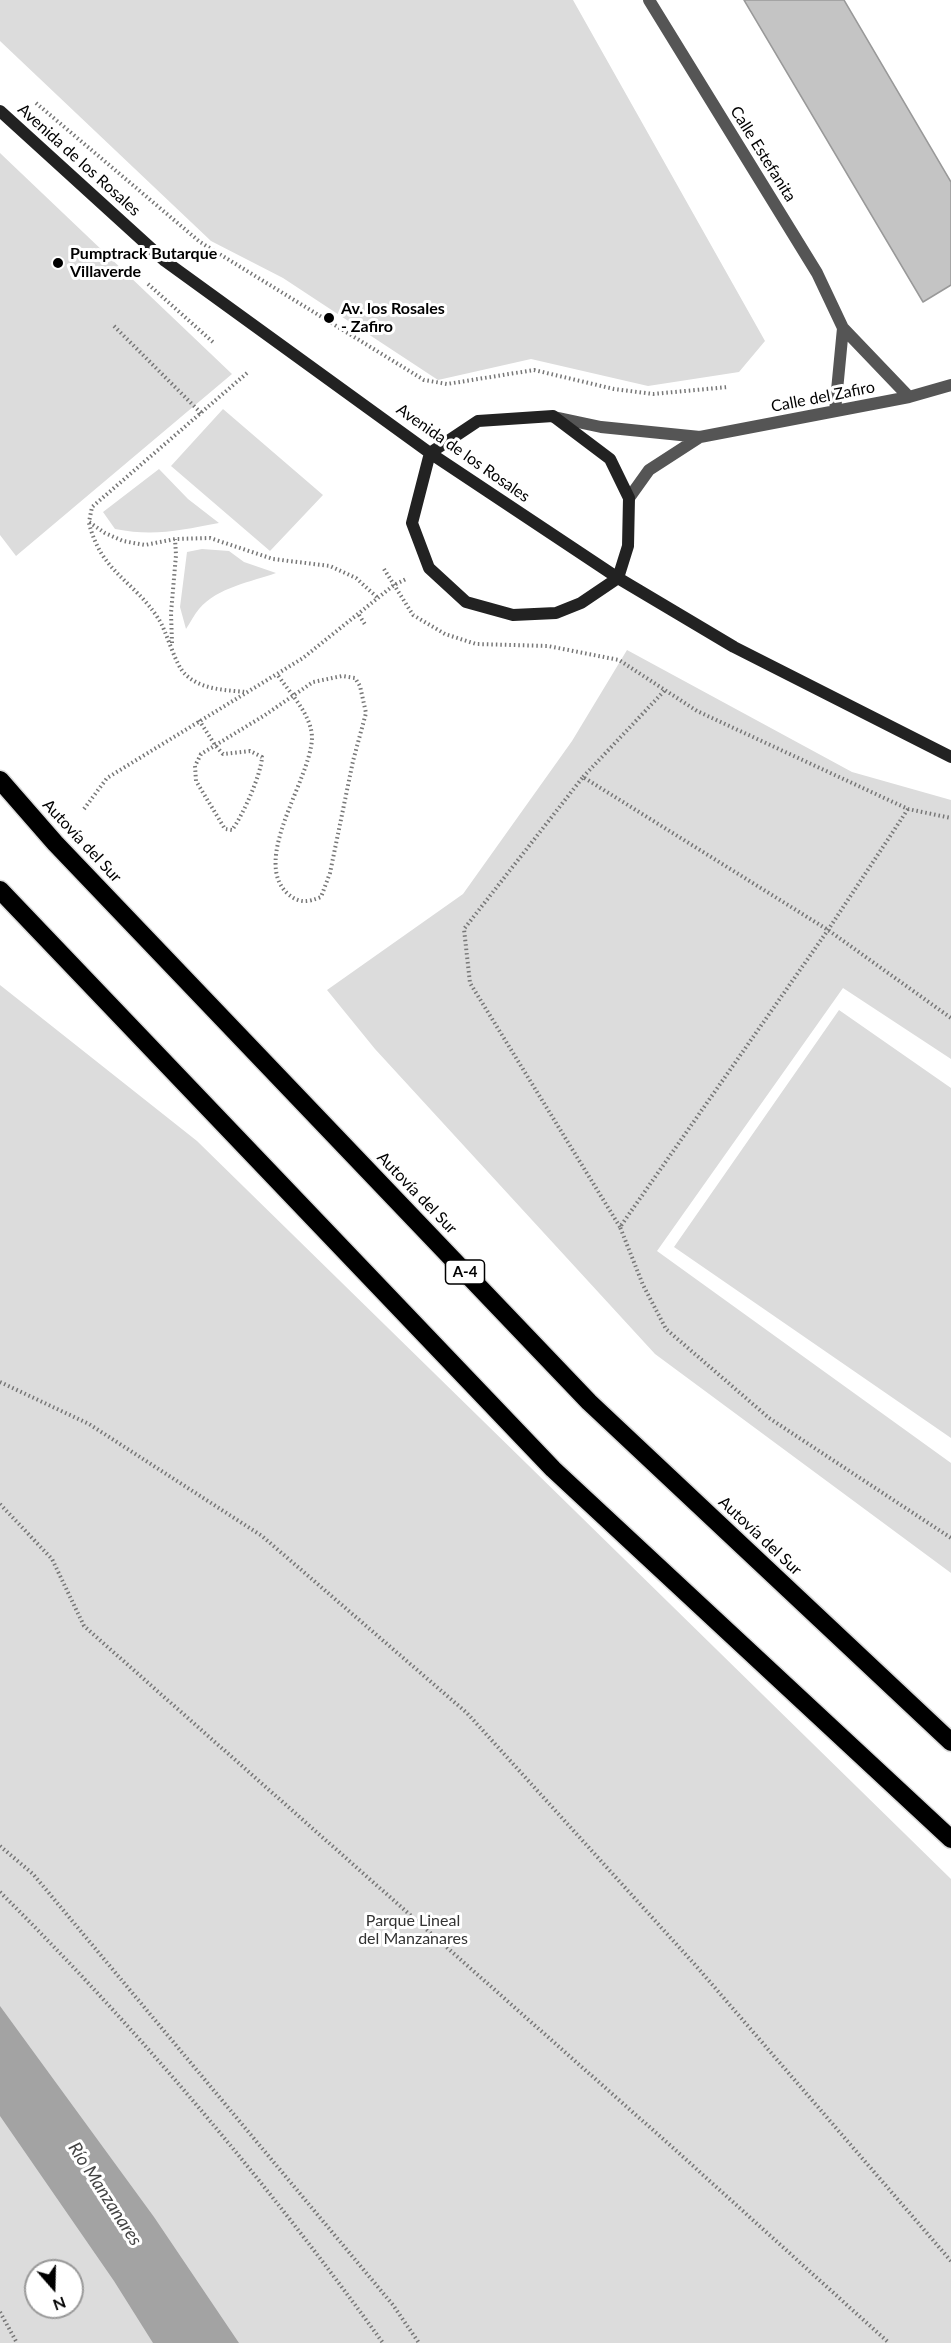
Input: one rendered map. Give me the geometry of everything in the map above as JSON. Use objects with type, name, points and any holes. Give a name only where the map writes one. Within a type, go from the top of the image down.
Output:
[{"type":"highway","name":"Autovía del Sur","points":[[0,780],[55,843],[589,1402],[951,1742]]},
{"type":"highway","points":[[0,890],[553,1468],[951,1839]]},
{"type":"street","name":"Calle Estefanita","points":[[649,0],[817,273],[843,328],[909,397]]},
{"type":"street","name":"Avenida de los Rosales","points":[[0,111],[165,261],[302,358],[430,453],[618,578],[734,647],[951,757]]},
{"type":"street","points":[[835,411],[843,328]]},
{"type":"street","name":"Calle del Zafiro","points":[[553,416],[601,427],[700,437],[909,397],[951,385]]},
{"type":"street","points":[[553,416],[610,459],[629,498],[628,546],[618,578],[581,603],[556,613],[513,615],[466,602],[429,568],[412,523],[430,453],[478,421],[553,416]]},
{"type":"street","name":"Calle del Zafiro","points":[[629,498],[649,470],[700,437]]},
{"type":"path","points":[[36,103],[200,242],[424,380],[447,384],[534,370],[614,389],[653,393],[728,387]]},
{"type":"path","points":[[114,326],[201,413]]},
{"type":"path","points":[[247,373],[92,507],[89,522],[93,538],[105,562],[158,618],[185,675],[213,689],[247,692]]},
{"type":"path","points":[[89,522],[123,541],[145,544],[175,539],[210,538],[273,559],[296,564],[330,566],[356,578],[379,599]]},
{"type":"path","points":[[172,647],[175,539]]},
{"type":"path","points":[[84,809],[107,778],[303,658],[394,585],[429,568]]},
{"type":"path","points":[[384,569],[413,615],[445,634],[476,644],[548,646],[619,660],[697,711],[908,809],[951,818]]},
{"type":"path","points":[[359,615],[366,626]]},
{"type":"path","points":[[199,720],[215,745],[223,754],[250,751],[262,757],[255,784],[241,817],[232,830],[225,829],[196,781],[195,766],[201,754],[215,745],[292,697],[314,682],[342,676],[355,678],[360,686],[366,713],[353,761],[330,873],[321,897],[308,902],[296,901],[282,888],[274,869],[288,812],[308,759],[312,737],[307,719],[292,697],[277,674]]},
{"type":"path","points":[[665,690],[583,777],[464,929],[470,983],[620,1227],[644,1285],[666,1329],[769,1419],[951,1538]]},
{"type":"path","points":[[583,777],[828,930],[951,1018]]},
{"type":"path","points":[[620,1227],[828,930],[908,809]]},
{"type":"path","points":[[0,1382],[89,1424],[262,1536],[467,1713],[697,1967],[951,2261]]},
{"type":"path","points":[[0,1504],[52,1559],[84,1626],[889,2343]]},
{"type":"path","points":[[0,1846],[40,1883],[386,2296],[419,2343]]},
{"type":"path","points":[[0,1892],[50,1942],[205,2115],[344,2289],[383,2343]]},
{"type":"path","points":[[0,2312],[17,2343]]},
{"type":"green space","points":[[0,0],[573,0],[765,341],[739,372],[648,386],[531,359],[438,380],[283,278],[211,241],[0,41]]},
{"type":"green space","name":"Pumptrack Butarque Villaverde","points":[[0,153],[232,374],[16,556],[0,535]]},
{"type":"green space","points":[[223,409],[323,495],[270,551],[171,466]]},
{"type":"green space","points":[[159,469],[188,499],[219,523],[155,532],[115,529],[103,512]]},
{"type":"green space","points":[[202,549],[229,551],[244,562],[276,573],[235,586],[216,595],[199,609],[186,629],[180,607],[187,552]]},
{"type":"green space","points":[[627,650],[852,772],[951,800],[951,1059],[843,988],[657,1251],[951,1463],[951,1573],[655,1354],[375,1049],[327,990],[463,894],[572,741]]},
{"type":"green space","name":"Parque Lineal del Manzanares","points":[[0,985],[197,1141],[951,1879],[951,2343],[0,2343]]},
{"type":"green space","points":[[839,1010],[951,1088],[951,1438],[674,1247]]},
{"type":"water","name":"Río Manzanares","points":[[0,2006],[154,2217],[239,2343],[153,2343],[114,2281],[0,2116]]},
{"type":"building","points":[[744,0],[844,0],[951,182],[951,285],[923,302]]},
{"type":"place","name":"Pumptrack Butarque Villaverde","points":[[58,263]]},
{"type":"place","name":"Av. los Rosales - Zafiro","points":[[329,318]]}]
